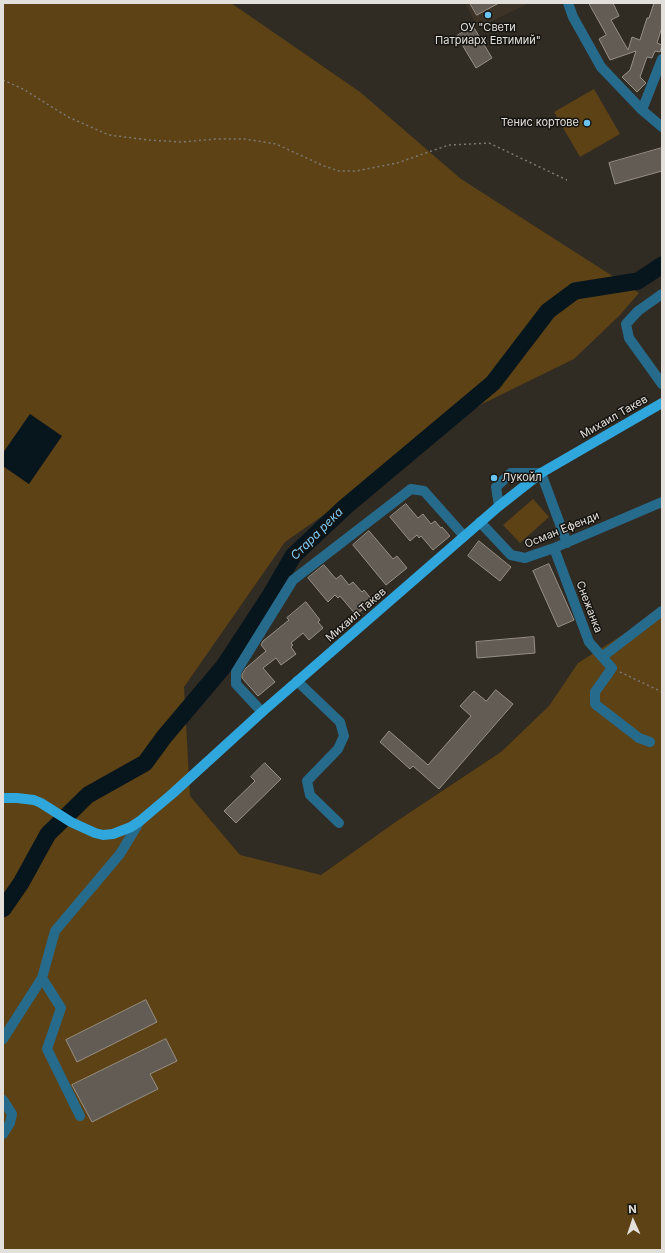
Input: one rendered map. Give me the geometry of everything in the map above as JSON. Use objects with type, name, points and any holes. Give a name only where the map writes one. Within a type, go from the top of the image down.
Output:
[{"type":"main road","name":"Михаил Такев","points":[[3,798],[26,798],[41,803],[88,831],[104,835],[122,831],[140,822],[297,681],[499,506],[541,473],[662,403]]},
{"type":"street","points":[[568,3],[573,17],[601,67],[642,110],[662,127]]},
{"type":"street","points":[[642,110],[662,59]]},
{"type":"street","points":[[662,294],[638,311],[626,324],[629,338],[662,384]]},
{"type":"street","points":[[499,506],[496,487],[511,473],[541,473],[567,543]]},
{"type":"street","points":[[262,712],[236,684],[236,672],[293,580],[411,489],[424,491],[464,536]]},
{"type":"street","name":"Осман Ефенди","points":[[480,522],[511,555],[525,558],[567,543],[662,502]]},
{"type":"street","name":"Снежанка","points":[[554,548],[588,642],[611,667]]},
{"type":"street","points":[[602,657],[662,611]]},
{"type":"street","points":[[611,667],[595,692],[595,704],[638,738],[650,742]]},
{"type":"street","points":[[297,681],[340,722],[344,736],[338,749],[307,782],[310,795],[339,823]]},
{"type":"street","points":[[3,1039],[42,978],[55,931],[120,854],[140,822]]},
{"type":"street","points":[[42,978],[61,1008],[47,1049],[80,1116]]},
{"type":"street","points":[[3,1100],[12,1114],[10,1123],[3,1134]]},
{"type":"path","points":[[3,80],[23,89],[68,117],[109,135],[148,140],[182,142],[216,139],[244,139],[276,144],[324,166],[339,171],[356,171],[397,163],[449,145],[489,143],[567,180]]},
{"type":"path","points":[[611,667],[662,692]]},
{"type":"shaded area","points":[[3,3],[231,3],[360,92],[461,179],[639,293],[620,315],[574,359],[482,404],[285,542],[184,687],[190,796],[240,855],[321,875],[397,821],[501,752],[549,706],[578,663],[643,622],[662,613],[662,1250],[3,1250],[3,466],[29,484],[30,414],[3,453]]},
{"type":"shaded area","name":"ОУ \"Свети Патриарх Евтимий\"","points":[[465,3],[529,3],[478,28]]},
{"type":"shaded area","name":"Тенис кортове","points":[[594,89],[620,134],[580,157],[554,112]]},
{"type":"shaded area","points":[[30,414],[62,436],[29,484],[3,466],[3,453]]},
{"type":"shaded area","points":[[533,499],[549,517],[520,543],[503,525]]},
{"type":"building","points":[[470,3],[499,3],[477,15]]},
{"type":"building","points":[[589,3],[613,3],[619,16],[611,20],[628,50],[632,37],[640,40],[647,18],[649,18],[654,3],[662,3],[662,27],[657,43],[662,46],[660,52],[655,51],[652,58],[647,57],[640,77],[646,83],[637,92],[622,77],[630,70],[636,51],[610,60],[599,39],[606,35]]},
{"type":"building","points":[[473,26],[492,58],[476,68],[457,36]]},
{"type":"building","points":[[662,148],[662,171],[615,184],[609,163]]},
{"type":"building","points":[[406,504],[418,518],[423,514],[431,524],[435,521],[450,536],[433,550],[421,536],[419,538],[417,535],[410,541],[390,517]]},
{"type":"building","points":[[369,531],[393,559],[397,556],[407,568],[386,585],[353,545]]},
{"type":"building","points":[[479,541],[511,567],[500,581],[468,556]]},
{"type":"building","points":[[549,564],[574,620],[558,627],[533,571]]},
{"type":"building","points":[[324,565],[336,579],[341,575],[349,585],[353,582],[362,592],[364,590],[373,601],[356,615],[340,596],[338,598],[335,595],[328,602],[308,578]]},
{"type":"building","points":[[306,602],[320,620],[318,622],[323,628],[309,640],[303,633],[291,643],[293,645],[291,647],[296,654],[281,665],[276,658],[263,668],[275,682],[258,696],[242,678],[242,674],[246,668],[266,651],[261,645],[263,641],[289,620],[287,618]]},
{"type":"building","points":[[534,637],[535,653],[477,658],[476,642]]},
{"type":"building","points":[[496,690],[513,704],[439,789],[413,766],[410,769],[380,742],[389,731],[428,765],[471,716],[460,706],[474,691],[486,701]]},
{"type":"building","points":[[265,763],[281,779],[236,823],[224,811],[255,781],[251,777]]},
{"type":"building","points":[[146,1000],[157,1022],[77,1062],[66,1040]]},
{"type":"building","points":[[166,1039],[177,1061],[150,1074],[158,1089],[92,1122],[72,1085]]},
{"type":"waterway","name":"Стара река","points":[[3,909],[21,883],[48,834],[88,795],[145,763],[164,737],[224,666],[270,596],[293,556],[345,507],[493,383],[548,311],[575,291],[638,281],[662,265]]},
{"type":"place","name":"ОУ \"Свети Патриарх Евтимий\"","points":[[488,15]]},
{"type":"place","name":"Тенис кортове","points":[[587,123]]},
{"type":"place","name":"Лукойл","points":[[494,478]]}]
